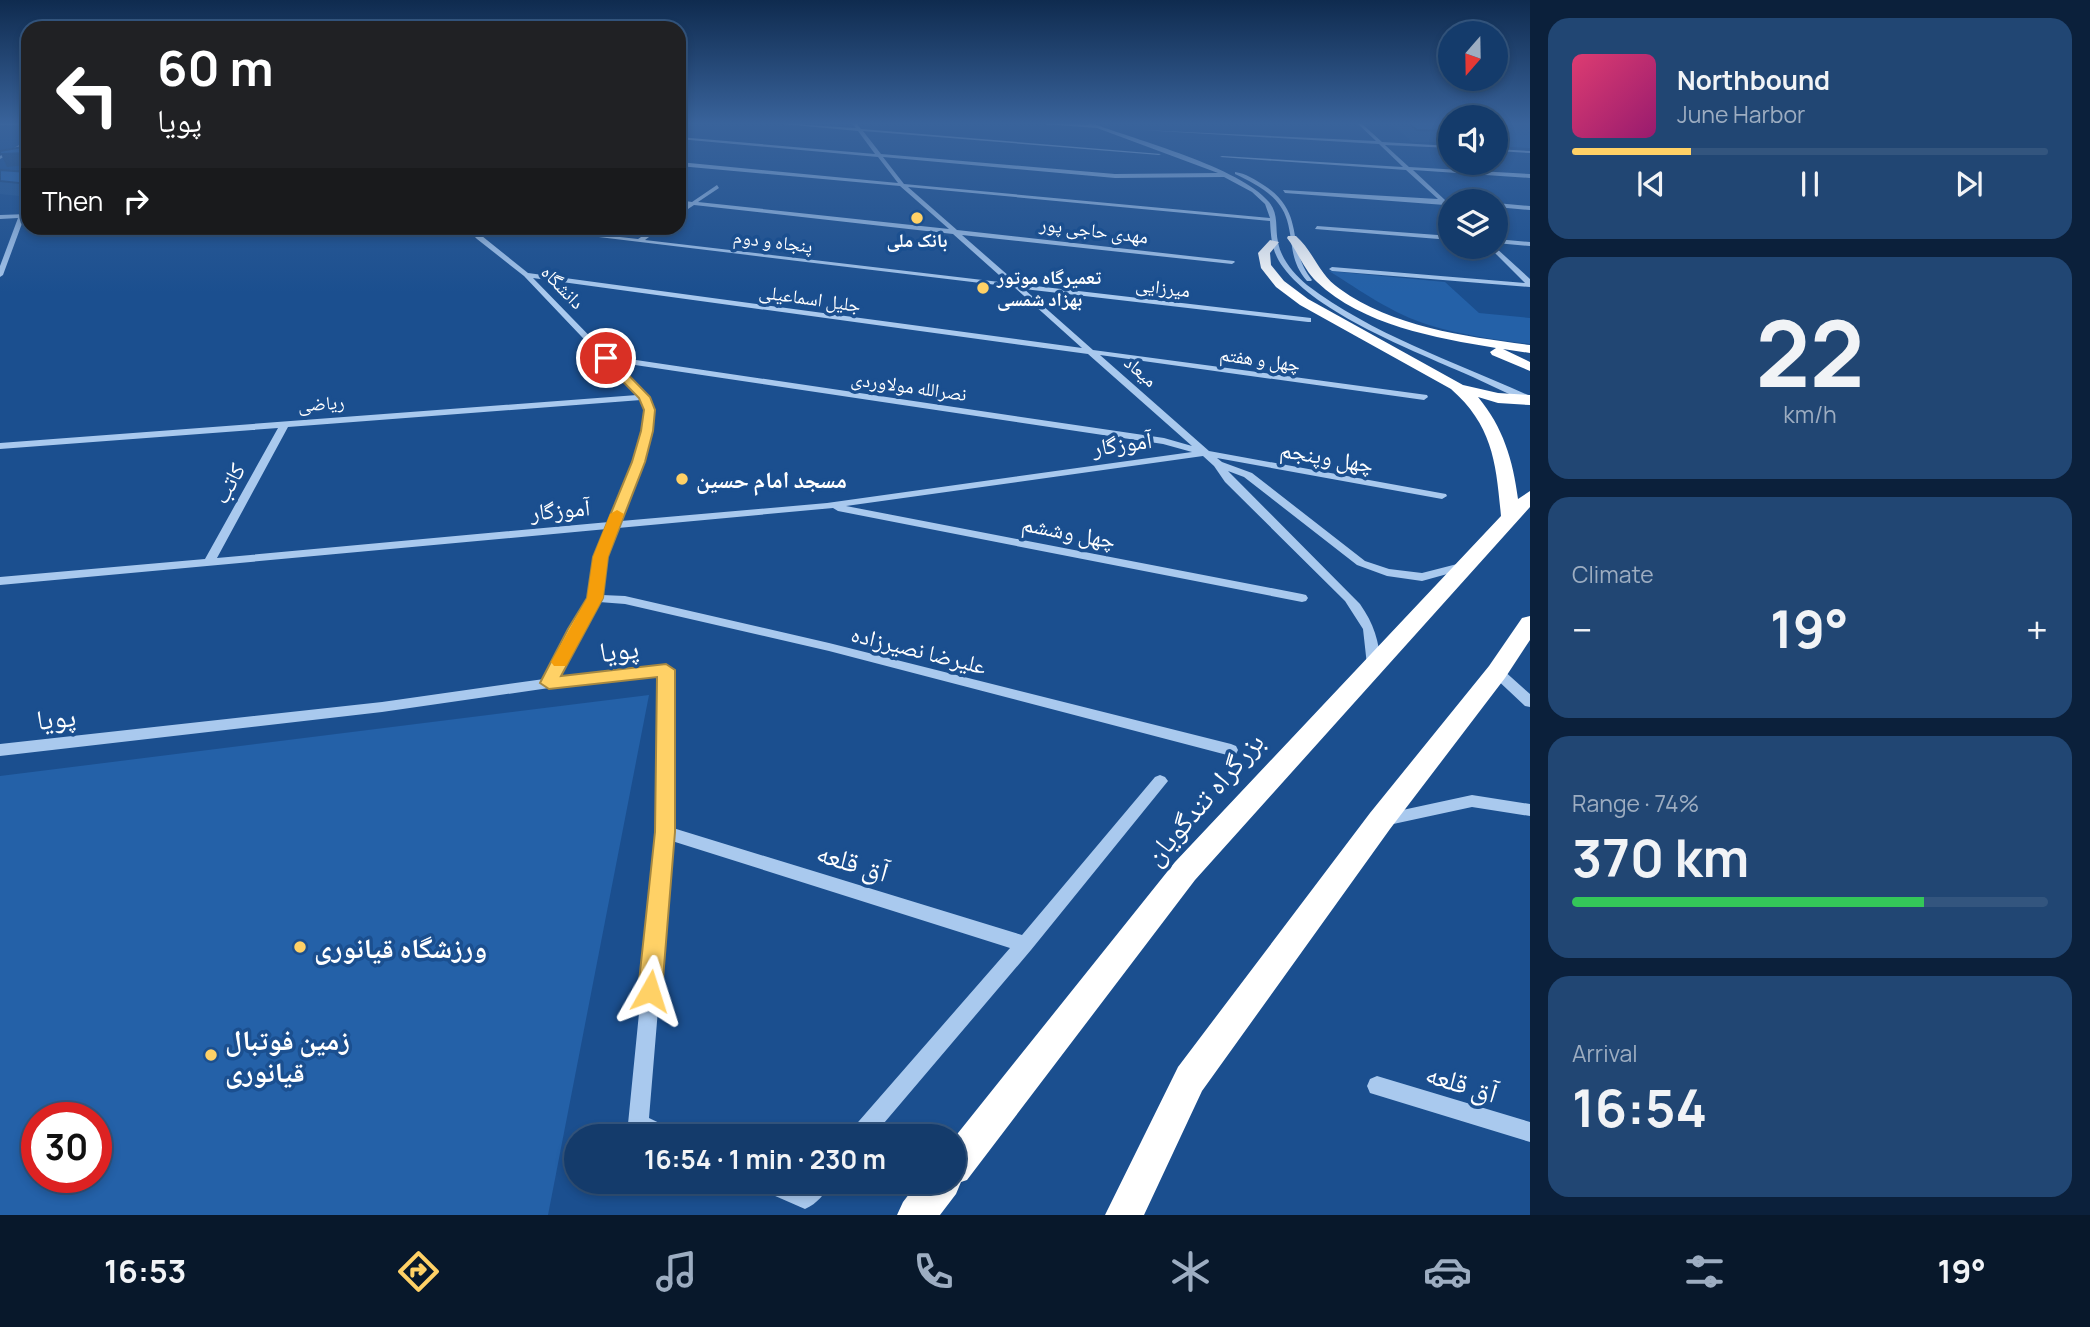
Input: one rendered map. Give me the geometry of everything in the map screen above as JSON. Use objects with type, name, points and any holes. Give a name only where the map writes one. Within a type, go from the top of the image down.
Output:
[{"type":"highway","points":[[1292,238],[1305,249],[1319,278],[1370,310],[1459,338],[1530,349]]},
{"type":"highway","points":[[1274,242],[1264,253],[1265,266],[1280,284],[1304,302],[1456,386],[1474,400],[1486,417],[1500,448],[1507,475],[1510,516]]},
{"type":"highway","points":[[1459,338],[1530,367]]},
{"type":"highway","points":[[1456,386],[1498,398],[1530,400]]},
{"type":"highway","name":"بزرگراه تندگویان","points":[[966,1152],[1185,872],[1530,496]]},
{"type":"highway","points":[[1124,1215],[1191,1079],[1380,821],[1497,672],[1530,623]]},
{"type":"highway","points":[[916,1215],[933,1194]]},
{"type":"street","points":[[838,180],[1274,220]]},
{"type":"street","name":"میعاد","points":[[897,180],[1218,464],[1229,480],[1349,598],[1365,618],[1373,634],[1374,665]]},
{"type":"street","points":[[1232,180],[1269,205],[1274,220],[1274,242],[1280,257],[1307,284],[1378,330],[1530,400]]},
{"type":"street","points":[[1250,180],[1259,184],[1287,209],[1292,248],[1307,284],[1389,329],[1530,393]]},
{"type":"street","points":[[1421,180],[1438,194]]},
{"type":"street","points":[[686,208],[717,187]]},
{"type":"street","points":[[1285,191],[1438,201]]},
{"type":"street","name":"مهدی حاجی پور","points":[[686,202],[1232,262]]},
{"type":"street","points":[[1508,206],[1530,208]]},
{"type":"street","points":[[0,217],[21,216]]},
{"type":"street","points":[[0,275],[21,225]]},
{"type":"street","points":[[1317,228],[1438,237]]},
{"type":"street","name":"دانشگاه","points":[[476,235],[526,275],[644,397]]},
{"type":"street","name":"پنجاه و دوم","points":[[587,235],[1015,285]]},
{"type":"street","points":[[639,241],[648,235]]},
{"type":"street","points":[[1508,243],[1530,244]]},
{"type":"street","points":[[1504,259],[1530,284]]},
{"type":"street","points":[[1332,269],[1530,284]]},
{"type":"street","name":"جلیل اسماعیلی","points":[[526,275],[1091,352]]},
{"type":"street","name":"میرزایی","points":[[1015,285],[1308,320]]},
{"type":"street","name":"چهل و هفتم","points":[[1091,352],[1424,397]]},
{"type":"street","name":"نصرالله مولاوردی","points":[[606,358],[1164,441],[1206,453]]},
{"type":"street","points":[[549,683],[595,598],[601,557],[639,462],[647,431],[649,410],[644,397]]},
{"type":"street","name":"ریاضی","points":[[0,446],[644,397]]},
{"type":"street","name":"کاتب","points":[[209,562],[285,423]]},
{"type":"street","name":"چهل وپنجم","points":[[1206,453],[1442,496]]},
{"type":"street","name":"آموزگار","points":[[0,581],[827,506],[1206,453]]},
{"type":"street","points":[[1218,464],[1248,475],[1361,563],[1387,572],[1422,577],[1466,566]]},
{"type":"street","name":"چهل وششم","points":[[827,506],[1302,597]]},
{"type":"street","name":"علیرضا نصیرزاده","points":[[595,598],[625,600],[829,647],[1231,750]]},
{"type":"street","name":"پویا","points":[[0,750],[382,708],[549,683],[666,670],[665,832],[638,1124]]},
{"type":"street","points":[[1497,672],[1530,702]]},
{"type":"street","points":[[869,1124],[1025,944],[1160,781]]},
{"type":"street","points":[[1380,821],[1472,801],[1530,810]]},
{"type":"street","name":"آق قلعه","points":[[665,832],[1025,944]]},
{"type":"street","name":"آق قلعه","points":[[1377,1086],[1530,1132]]},
{"type":"shaded area","points":[[1329,271],[1445,282],[1479,313],[1530,318],[1530,344],[1441,329],[1416,320]]},
{"type":"shaded area","name":"ورزشگاه قیانوری","points":[[649,695],[548,1215],[0,1215],[0,776]]},
{"type":"building","points":[[21,180],[21,183],[0,181]]},
{"type":"slow traffic","points":[[560,662],[595,598],[601,557],[617,514]]},
{"type":"place","name":"بانک ملی","points":[[917,218]]},
{"type":"place","name":"تعمیرگاه موتور بهزاد شمسی","points":[[983,288]]},
{"type":"place","name":"مسجد امام حسین","points":[[682,479]]},
{"type":"place","name":"ورزشگاه قیانوری","points":[[300,947]]},
{"type":"place","name":"زمین فوتبال قیانوری","points":[[211,1055]]},
{"type":"route","points":[[606,358],[644,397],[649,410],[647,431],[639,462],[601,557],[595,598],[549,683],[666,670],[665,832],[650,991]]}]
